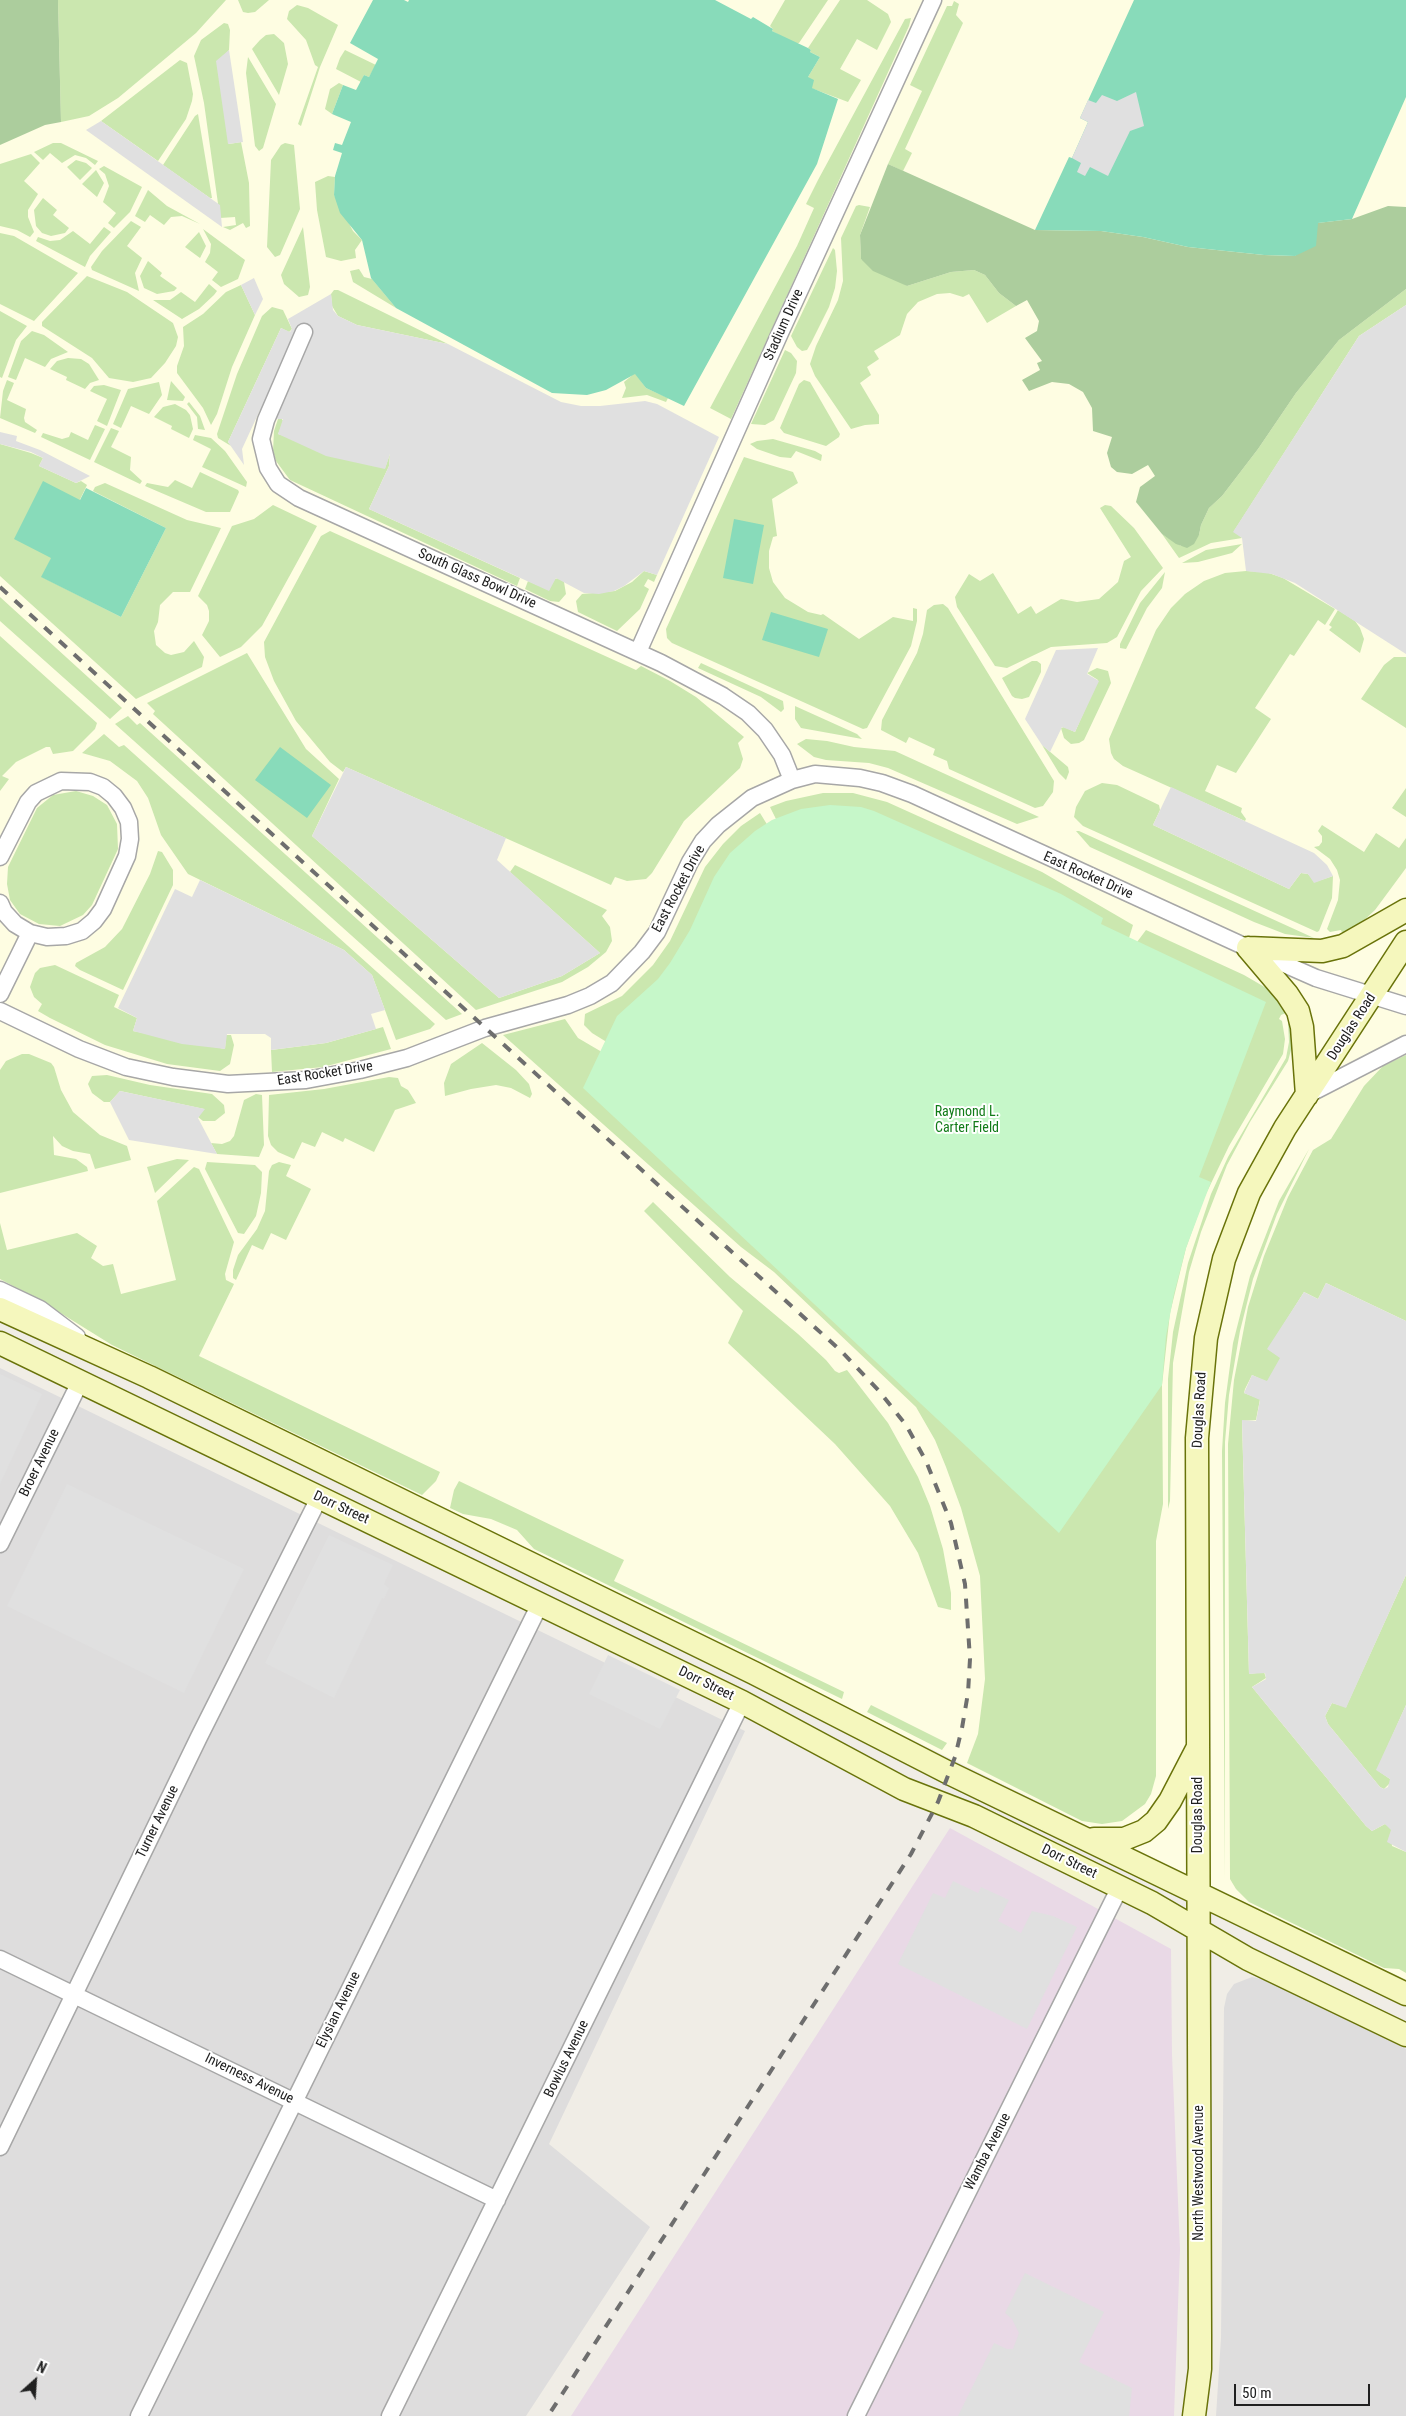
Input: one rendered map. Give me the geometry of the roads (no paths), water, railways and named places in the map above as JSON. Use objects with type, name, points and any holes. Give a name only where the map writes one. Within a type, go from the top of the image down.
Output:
[{"type":"main road","points":[[1248,948],[1322,951],[1336,948],[1343,946],[1406,910]]},
{"type":"main road","name":"Douglas Road","points":[[1198,1929],[1197,1438],[1206,1338],[1222,1267],[1249,1193],[1285,1128],[1406,942]]},
{"type":"main road","points":[[1248,948],[1298,1011],[1302,1027],[1307,1095]]},
{"type":"main road","name":"Dorr Street","points":[[0,1309],[105,1357],[754,1673],[949,1773],[1406,1994]]},
{"type":"main road","name":"Dorr Street","points":[[0,1343],[742,1702],[904,1789],[974,1816],[1120,1887],[1198,1929],[1248,1959],[1406,2035]]},
{"type":"main road","points":[[319,1498],[420,1534],[494,1567],[500,1566],[507,1553]]},
{"type":"main road","points":[[1088,1839],[1124,1839],[1139,1834],[1150,1826],[1162,1814],[1198,1746]]},
{"type":"main road","name":"North Westwood Avenue","points":[[1194,2416],[1200,2352],[1198,1929]]},
{"type":"main road","points":[[1346,2006],[1406,2026]]},
{"type":"street","name":"Stadium Drive","points":[[638,652],[929,2]]},
{"type":"street","name":"South Glass Bowl Drive","points":[[304,332],[266,420],[261,439],[268,468],[278,484],[299,498],[638,652],[697,681],[748,713],[774,742],[788,767],[792,780]]},
{"type":"street","name":"East Rocket Drive","points":[[0,1011],[78,1048],[126,1068],[218,1083],[260,1084],[306,1080],[360,1070],[407,1058],[486,1028],[590,996],[612,983],[642,952],[657,932],[690,862],[708,836],[733,812],[752,798],[792,780],[815,774],[838,775],[890,786],[1316,978],[1372,997],[1406,1006]]},
{"type":"street","points":[[0,856],[28,802],[36,793],[48,785],[61,781],[90,782],[103,788],[123,808],[129,822],[130,839],[127,856],[103,909],[94,921],[82,931],[66,936],[47,937],[30,933],[15,924],[0,903]]},
{"type":"street","points":[[0,994],[30,933]]},
{"type":"street","points":[[1307,1095],[1406,1044]]},
{"type":"street","points":[[0,1290],[40,1310],[105,1357]]},
{"type":"street","name":"Broer Avenue","points":[[0,1544],[80,1382]]},
{"type":"street","name":"Turner Avenue","points":[[0,2146],[195,1746],[319,1498]]},
{"type":"street","name":"Elysian Avenue","points":[[139,2416],[540,1604]]},
{"type":"street","name":"Bowlus Avenue","points":[[390,2416],[742,1702]]},
{"type":"street","name":"Wamba Avenue","points":[[856,2416],[1120,1887]]},
{"type":"street","name":"Inverness Avenue","points":[[0,1959],[497,2200]]},
{"type":"railway","points":[[0,587],[841,1351],[879,1391],[906,1425],[926,1461],[951,1523],[965,1584],[970,1659],[968,1693],[962,1728],[955,1757],[938,1802],[911,1854],[548,2416]]},
{"type":"park label","name":"Raymond L. Carter Field","points":[[967,1120]]}]
